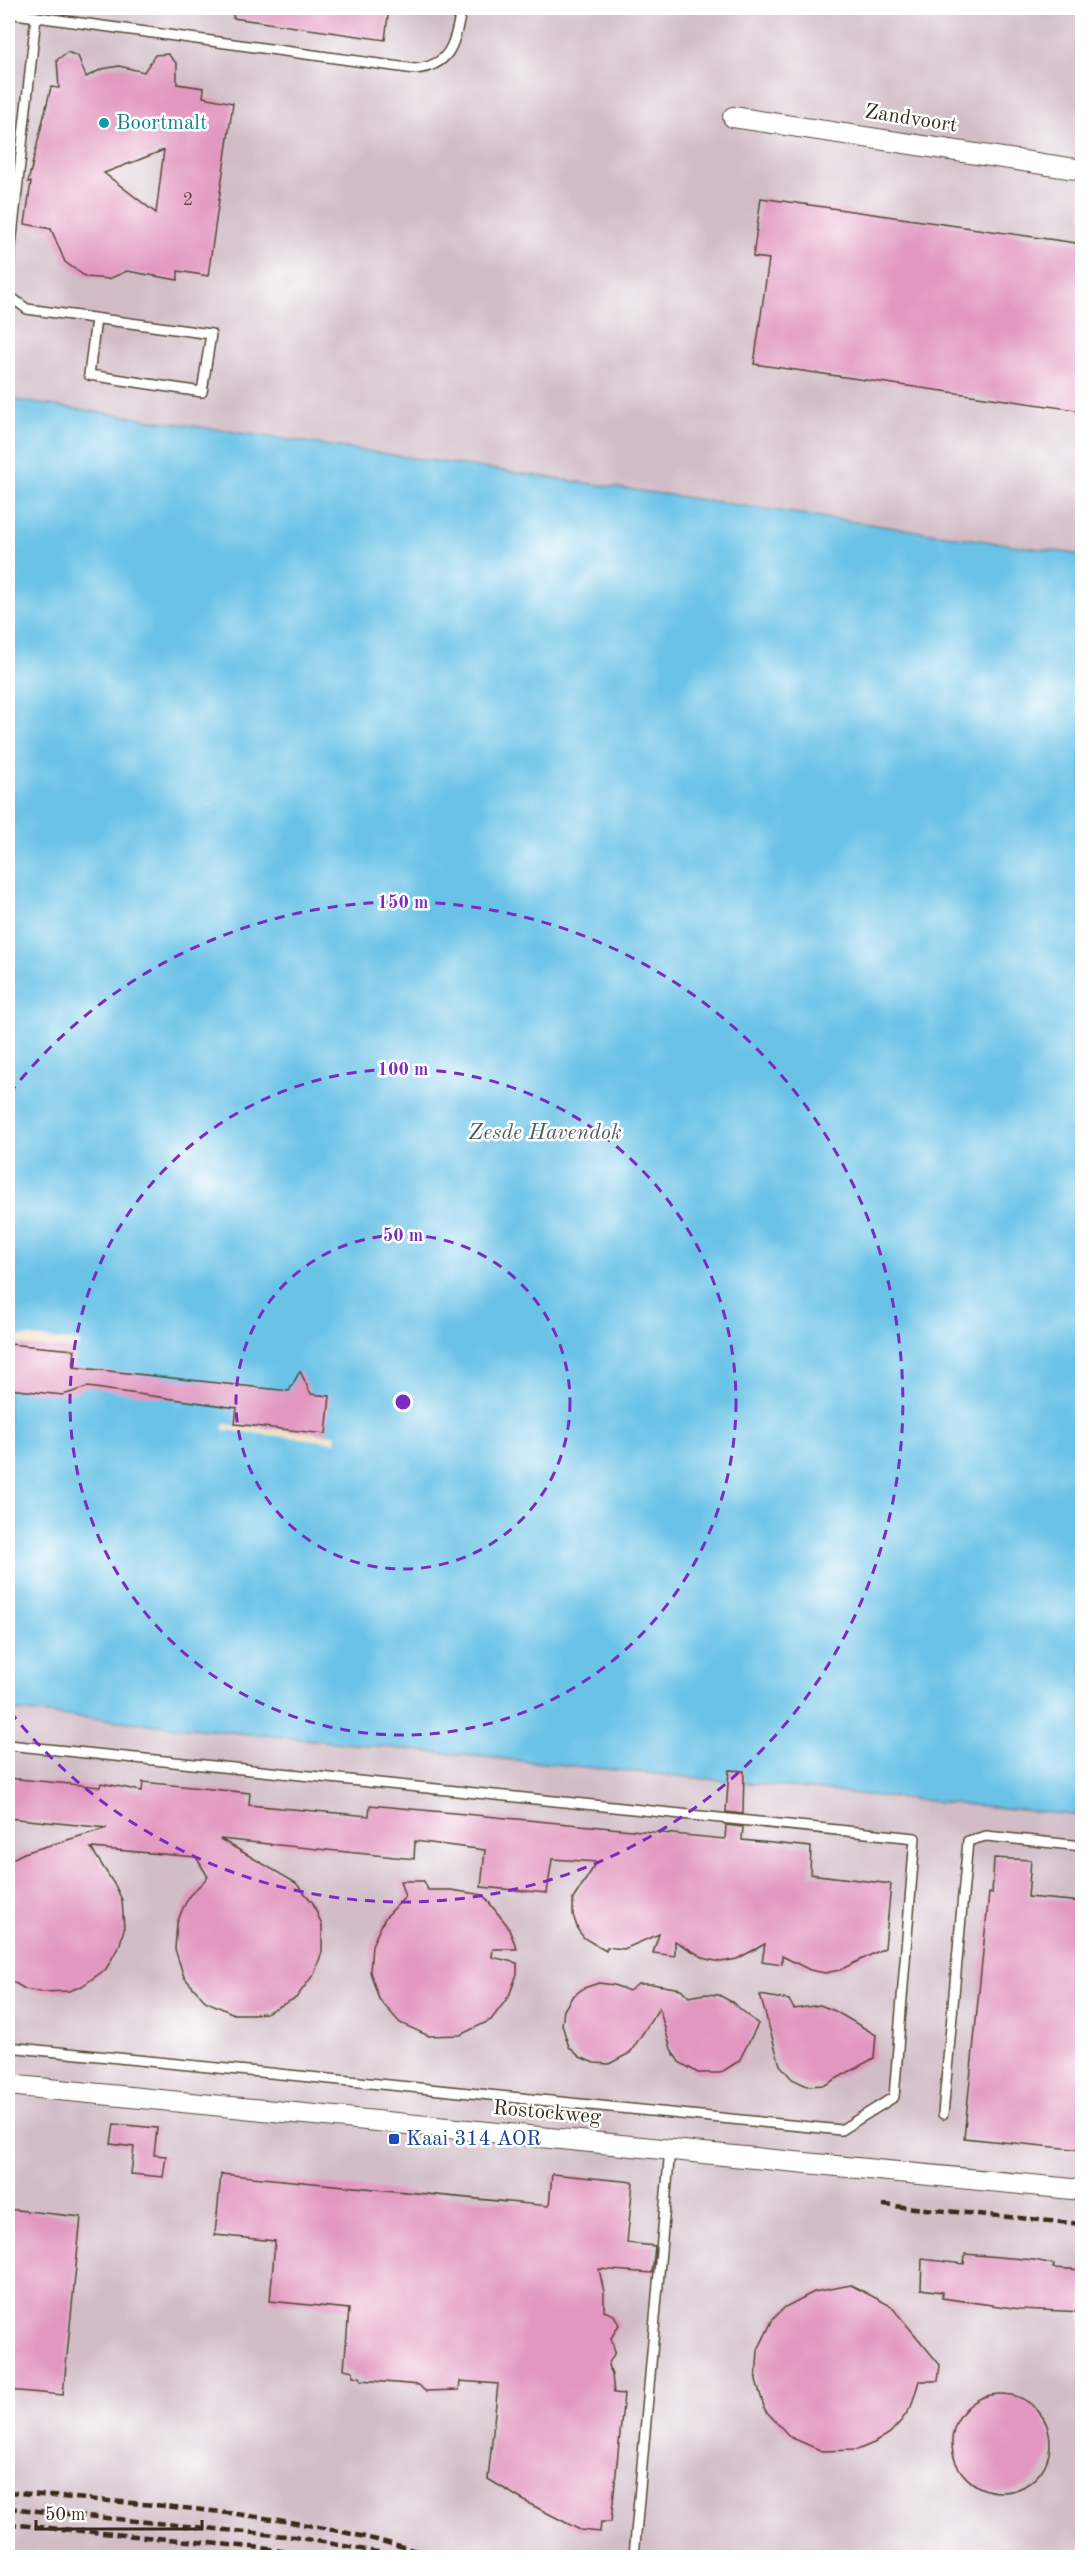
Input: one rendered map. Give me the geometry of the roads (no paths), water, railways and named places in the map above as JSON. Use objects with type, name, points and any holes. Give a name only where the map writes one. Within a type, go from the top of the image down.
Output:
[{"type":"street","name":"Zandvoort","points":[[733,117],[1083,170]]},
{"type":"street","name":"Rostockweg","points":[[8,2085],[1083,2190]]},
{"type":"lane","points":[[8,13],[415,69],[430,67],[445,59],[453,43],[462,8]]},
{"type":"lane","points":[[8,273],[36,17]]},
{"type":"lane","points":[[8,295],[27,309],[211,334],[202,392],[89,375],[96,319]]},
{"type":"lane","points":[[8,1745],[915,1838],[894,2097],[841,2130],[8,2047]]},
{"type":"lane","points":[[942,2114],[968,1841],[986,1836],[1083,1846]]},
{"type":"lane","points":[[649,2558],[634,2556],[670,2149]]},
{"type":"water","name":"Zesde Havendok","points":[[8,399],[1082,555],[1082,1816],[8,1710]]},
{"type":"railway","points":[[883,2205],[1082,2224]]},
{"type":"railway","points":[[8,2492],[171,2507],[279,2520],[386,2542],[438,2558]]},
{"type":"railway","points":[[8,2508],[295,2537],[410,2558]]},
{"type":"railway","points":[[8,2524],[262,2548],[327,2558]]},
{"type":"railway","points":[[8,2555],[38,2558]]},
{"type":"place","name":"Boortmalt","points":[[104,123]]},
{"type":"place","name":"Kaai 314 AOR","points":[[394,2139]]}]
